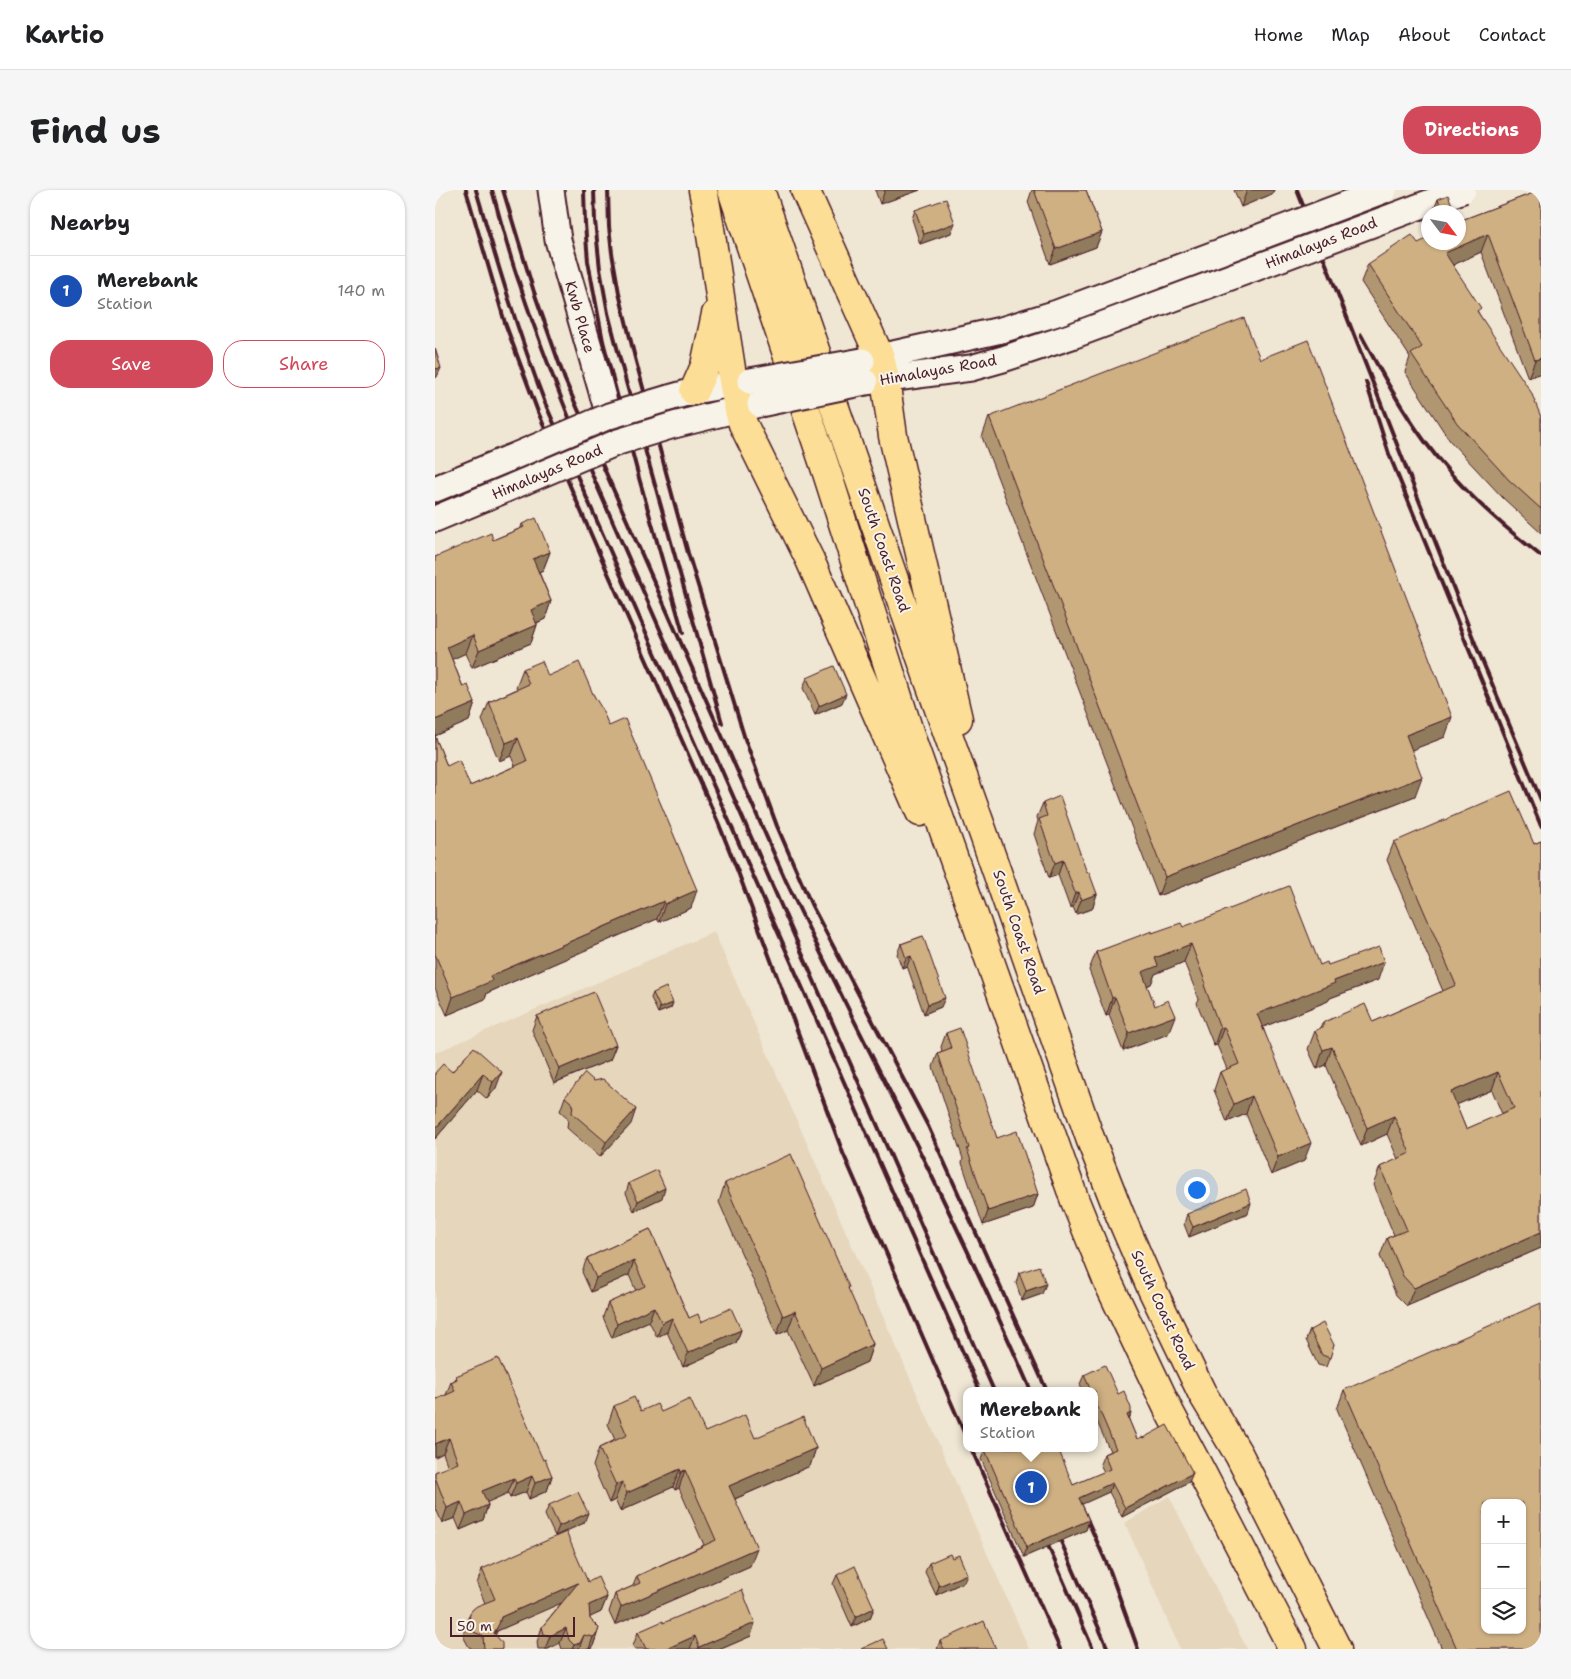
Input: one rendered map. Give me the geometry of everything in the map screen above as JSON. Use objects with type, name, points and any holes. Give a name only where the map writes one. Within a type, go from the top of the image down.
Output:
[{"type":"main road","points":[[703,190],[710,222],[719,295],[749,407],[743,424],[810,560],[933,841],[960,879]]},
{"type":"main road","name":"South Coast Road","points":[[732,190],[824,463],[897,696],[960,879],[1075,1200],[1107,1280],[1170,1413],[1293,1649]]},
{"type":"main road","name":"South Coast Road","points":[[760,190],[929,681],[1090,1138],[1120,1215],[1151,1286],[1203,1393],[1239,1455],[1337,1649]]},
{"type":"main road","points":[[805,190],[873,370],[893,436],[984,835]]},
{"type":"main road","points":[[682,395],[705,366],[719,295]]},
{"type":"main road","points":[[1024,1058],[1057,1043]]},
{"type":"main road","points":[[1202,1473],[1239,1455]]},
{"type":"street","name":"Kwb Place","points":[[551,190],[557,240],[618,442]]},
{"type":"street","name":"Himalayas Road","points":[[435,518],[618,442],[674,425],[749,407],[1057,312],[1384,190]]},
{"type":"street","name":"Himalayas Road","points":[[435,489],[609,416],[682,395],[742,382],[873,370],[971,368],[1003,359],[1072,336],[1463,190]]},
{"type":"shaded area","points":[[714,932],[1029,1649],[441,1649],[435,1634],[435,1053]]},
{"type":"shaded area","points":[[1169,1496],[1247,1649],[1180,1649],[1125,1523]]},
{"type":"building","points":[[1034,190],[1086,190],[1102,232],[1056,249]]},
{"type":"building","points":[[1541,190],[1541,358],[1535,360],[1488,234],[1466,244],[1466,218]]},
{"type":"building","points":[[1448,195],[1452,205],[1440,205],[1438,199]]},
{"type":"building","points":[[946,199],[955,223],[924,234],[915,210]]},
{"type":"building","points":[[1412,235],[1418,243],[1421,242],[1421,250],[1452,250],[1445,253],[1481,308],[1477,311],[1531,392],[1541,417],[1541,509],[1509,480],[1457,423],[1411,354],[1422,347],[1368,264]]},
{"type":"building","points":[[1244,318],[1260,359],[1308,340],[1452,717],[1406,735],[1422,777],[1165,877],[989,417]]},
{"type":"building","points":[[435,348],[441,368],[435,369]]},
{"type":"building","points":[[536,518],[550,552],[533,559],[551,601],[531,610],[537,625],[479,650],[473,635],[447,647],[463,687],[468,685],[475,703],[435,720],[435,557],[491,533],[493,540],[524,527],[522,524]]},
{"type":"building","points":[[542,661],[548,676],[579,662],[609,726],[625,719],[697,890],[665,904],[664,901],[490,976],[492,981],[453,997],[435,954],[435,736],[447,766],[459,760],[470,786],[527,761],[518,738],[506,743],[489,702],[529,684],[523,669]]},
{"type":"building","points":[[834,666],[846,694],[819,706],[807,678]]},
{"type":"building","points":[[1511,791],[1534,844],[1541,841],[1541,1232],[1414,1288],[1403,1276],[1387,1238],[1407,1230],[1380,1167],[1410,1153],[1394,1116],[1367,1128],[1332,1047],[1323,1050],[1315,1031],[1324,1026],[1322,1023],[1365,1004],[1373,1022],[1456,985],[1394,842]],"holes":[[[1498,1072],[1514,1108],[1466,1129],[1451,1092]]]},
{"type":"building","points":[[1060,796],[1087,873],[1089,872],[1097,894],[1081,900],[1079,892],[1075,893],[1063,860],[1055,863],[1039,819],[1047,816],[1043,803]]},
{"type":"building","points":[[1289,886],[1320,965],[1327,962],[1328,965],[1379,947],[1384,962],[1257,1014],[1311,1143],[1278,1157],[1252,1096],[1234,1104],[1220,1072],[1239,1064],[1224,1027],[1220,1028],[1191,944],[1155,958],[1158,966],[1142,972],[1155,1006],[1168,1000],[1175,1016],[1129,1033],[1115,997],[1112,998],[1096,952],[1152,931],[1152,933],[1181,923],[1183,927]]},
{"type":"building","points":[[923,936],[945,998],[928,1004],[911,956],[906,958],[901,944]]},
{"type":"building","points":[[666,987],[673,1003],[660,1008],[653,993]]},
{"type":"building","points":[[594,992],[616,1045],[559,1069],[537,1016]]},
{"type":"building","points":[[960,1028],[997,1138],[1017,1131],[1038,1194],[988,1211],[938,1053],[951,1048],[946,1033]]},
{"type":"building","points":[[474,1047],[502,1072],[493,1082],[483,1074],[435,1129],[435,1073],[443,1064],[452,1072]]},
{"type":"building","points":[[585,1073],[594,1081],[603,1079],[636,1109],[606,1142],[572,1113],[573,1104],[565,1097]]},
{"type":"building","points":[[791,1154],[873,1344],[821,1368],[795,1311],[783,1316],[725,1183]]},
{"type":"building","points":[[657,1170],[665,1188],[638,1201],[629,1183]]},
{"type":"building","points":[[1246,1189],[1251,1203],[1193,1227],[1187,1214]]},
{"type":"building","points":[[650,1229],[689,1318],[698,1314],[701,1322],[731,1308],[741,1330],[688,1353],[672,1318],[662,1323],[654,1307],[617,1324],[608,1303],[645,1286],[634,1261],[596,1278],[587,1258]]},
{"type":"building","points":[[1039,1266],[1046,1284],[1026,1291],[1019,1273]]},
{"type":"building","points":[[1541,1303],[1541,1649],[1457,1649],[1344,1390]]},
{"type":"building","points":[[1323,1323],[1334,1345],[1330,1358],[1322,1355],[1310,1330]]},
{"type":"building","points":[[498,1358],[543,1460],[545,1459],[552,1476],[535,1483],[532,1476],[516,1483],[514,1478],[482,1491],[488,1505],[466,1515],[461,1502],[447,1508],[435,1477],[435,1472],[458,1463],[449,1438],[435,1444],[435,1400],[455,1391],[451,1382],[457,1379],[456,1376]]},
{"type":"building","points":[[1105,1365],[1118,1394],[1124,1391],[1131,1408],[1131,1413],[1127,1415],[1137,1439],[1143,1438],[1167,1425],[1193,1473],[1125,1508],[1112,1483],[1079,1498],[1089,1520],[1027,1547],[986,1452],[1060,1452],[1073,1485],[1110,1469],[1104,1454],[1116,1449],[1098,1407],[1098,1387],[1089,1387],[1084,1375]]},
{"type":"building","points":[[634,1397],[641,1411],[657,1404],[661,1412],[690,1399],[705,1432],[745,1415],[755,1438],[803,1417],[816,1448],[729,1486],[757,1548],[621,1607],[615,1594],[640,1583],[637,1576],[716,1540],[685,1470],[681,1472],[680,1469],[627,1493],[622,1482],[616,1485],[599,1448],[627,1435],[614,1406]]},
{"type":"building","points":[[578,1492],[588,1513],[559,1526],[549,1505]]},
{"type":"building","points":[[566,1532],[588,1582],[598,1577],[607,1597],[589,1605],[590,1619],[599,1628],[597,1634],[593,1637],[584,1635],[580,1643],[574,1645],[569,1640],[566,1628],[550,1636],[544,1634],[542,1627],[578,1583],[501,1617],[494,1633],[502,1643],[502,1649],[484,1649],[483,1636],[474,1632],[469,1623],[470,1613],[473,1609],[495,1599],[482,1569]]},
{"type":"building","points":[[950,1554],[952,1558],[959,1555],[967,1574],[939,1586],[929,1563]]},
{"type":"building","points":[[855,1566],[874,1608],[856,1617],[837,1575]]},
{"type":"building","points":[[742,1590],[755,1623],[699,1647],[695,1636],[666,1649],[646,1649],[638,1632]]},
{"type":"building","points":[[984,1621],[996,1649],[944,1649],[940,1641]]},
{"type":"building","points":[[883,1639],[888,1649],[861,1649]]},
{"type":"railway","points":[[466,190],[505,323],[538,412],[718,822],[843,1153],[963,1430]]},
{"type":"railway","points":[[476,190],[517,324],[545,403],[978,1387]]},
{"type":"railway","points":[[492,190],[511,259],[536,332],[594,479],[992,1387]]},
{"type":"railway","points":[[503,190],[534,292],[565,380],[786,881],[938,1189],[1029,1387]]},
{"type":"railway","points":[[584,190],[588,261],[603,341],[683,633]]},
{"type":"railway","points":[[594,190],[600,269],[608,313],[722,723]]},
{"type":"railway","points":[[608,190],[612,253],[619,293],[635,358],[688,553],[745,739],[777,826],[811,904],[928,1126],[1045,1387]]},
{"type":"railway","points":[[1297,190],[1477,648],[1541,800]]},
{"type":"railway","points":[[1361,335],[1400,404],[1438,459],[1480,504],[1541,556]]},
{"type":"railway","points":[[1366,382],[1389,454],[1541,826]]},
{"type":"railway","points":[[973,1452],[1060,1649]]},
{"type":"railway","points":[[1083,1510],[1110,1571],[1138,1649]]},
{"type":"railway","points":[[1055,1528],[1108,1649]]},
{"type":"railway","points":[[1043,1534],[1093,1649]]},
{"type":"place","name":"Merebank","points":[[1031,1487]]}]
